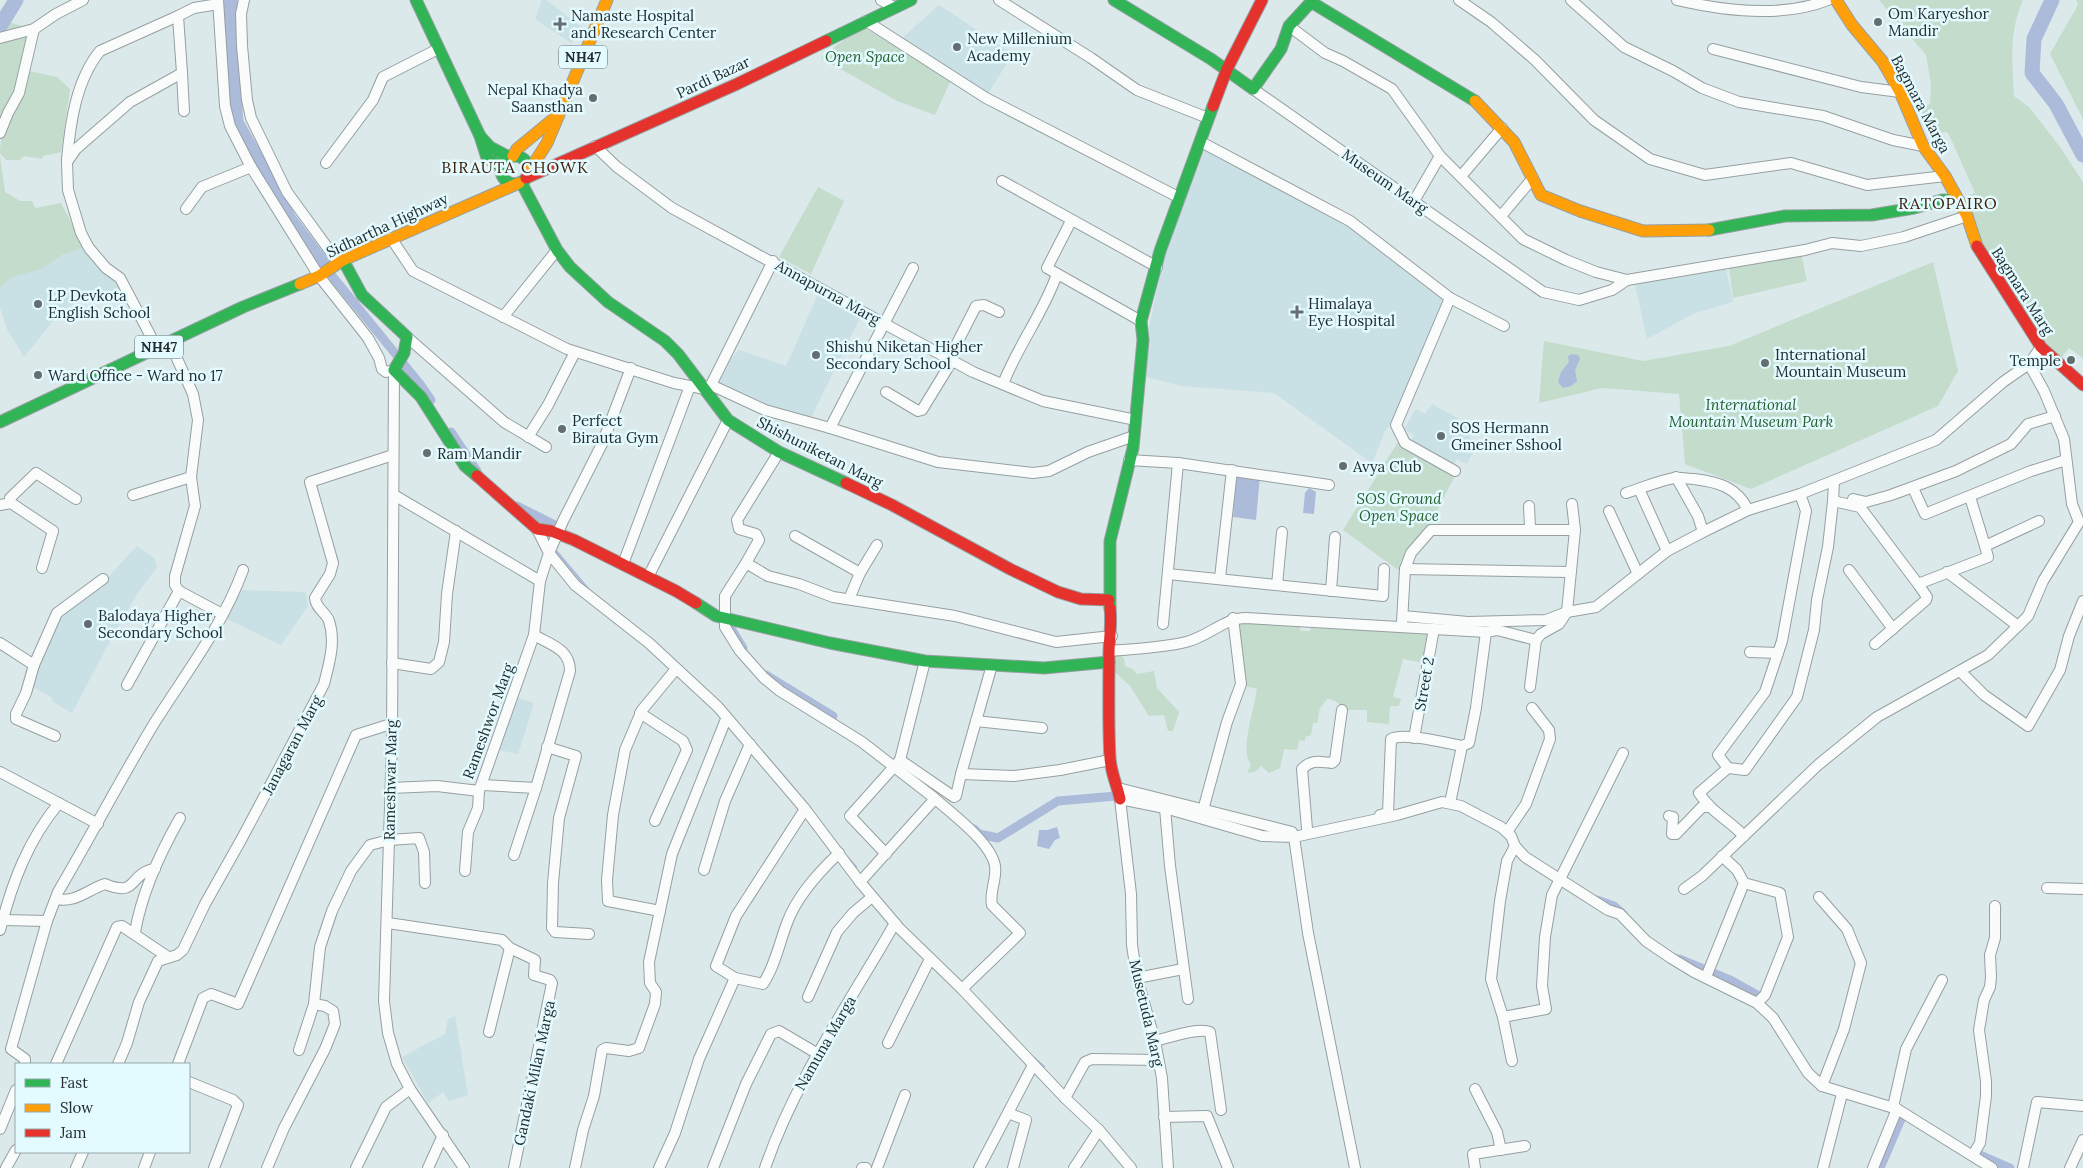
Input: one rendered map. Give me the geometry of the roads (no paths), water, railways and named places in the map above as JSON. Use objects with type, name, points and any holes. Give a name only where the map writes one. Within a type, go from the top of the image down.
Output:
[{"type":"main road","points":[[416,0],[480,136],[487,158],[501,168],[507,181],[524,179],[548,143],[559,114]]},
{"type":"main road","name":"NH47","points":[[501,168],[517,149],[559,114],[607,0]]},
{"type":"main road","name":"Pardi Bazar","points":[[524,179],[737,84],[910,0]]},
{"type":"main road","points":[[1114,0],[1227,69],[1253,88],[1281,49],[1289,26],[1312,1],[1471,96],[1514,142],[1541,195],[1580,211],[1643,231],[1718,230],[1785,216],[1872,215],[1914,208],[1942,200],[1957,200]]},
{"type":"main road","points":[[1119,793],[1114,783],[1110,760],[1109,656],[1112,636],[1109,600],[1110,541],[1134,436],[1143,340],[1141,321],[1157,268],[1160,251],[1208,126],[1208,118],[1227,69],[1262,0]]},
{"type":"main road","name":"Bagmara Marga","points":[[1836,0],[1852,25],[1883,62],[1900,92],[1923,146],[1945,176],[1957,200]]},
{"type":"main road","points":[[480,136],[490,147],[525,161],[524,179]]},
{"type":"main road","name":"Sidhartha Highway","points":[[469,204],[483,192],[501,168]]},
{"type":"main road","name":"Sidhartha Highway","points":[[319,276],[339,262],[469,204],[490,197],[524,179]]},
{"type":"main road","name":"Shishuniketan Marg","points":[[524,179],[557,250],[586,284],[665,342],[708,387],[728,420],[779,452],[892,505],[1010,569],[1058,592],[1081,599],[1109,600]]},
{"type":"main road","name":"Bagmara Marg","points":[[1957,200],[1967,216],[1978,248],[2041,347],[2083,385]]},
{"type":"main road","points":[[339,262],[362,295],[407,337],[404,353],[394,370],[421,397],[465,466],[546,531],[623,564],[685,596],[716,616],[725,616],[830,643],[926,661],[1044,668],[1109,656]]},
{"type":"main road","name":"NH47","points":[[0,422],[244,307],[319,276]]},
{"type":"street","points":[[0,38],[33,29],[83,0]]},
{"type":"street","points":[[244,0],[241,14],[242,46],[246,100],[251,118],[287,192],[339,262]]},
{"type":"street","points":[[881,0],[894,8]]},
{"type":"street","points":[[999,0],[1092,58],[1137,90],[1156,100],[1208,118]]},
{"type":"street","points":[[1459,0],[1492,22],[1535,60],[1594,120],[1650,160],[1705,175],[1791,163],[1867,185],[1945,176]]},
{"type":"street","points":[[1571,0],[1624,47],[1673,71],[1702,88],[1739,102],[1823,116],[1893,140],[1923,146]]},
{"type":"street","points":[[1677,0],[1704,6],[1773,11],[1817,4],[1828,0]]},
{"type":"street","points":[[157,348],[120,278],[106,268],[89,248],[82,233],[68,190],[67,162],[72,116],[88,68],[100,51],[194,8],[218,2],[226,106],[230,126],[251,166],[319,276],[368,338],[379,358],[382,369],[386,372],[394,370]]},
{"type":"street","points":[[178,16],[184,111]]},
{"type":"street","points":[[866,21],[986,98],[1180,198]]},
{"type":"street","points":[[1289,26],[1325,53],[1343,61],[1392,90],[1440,156],[1523,239],[1574,263],[1627,280],[1805,250],[1832,243],[1861,246],[1904,237],[1967,216]]},
{"type":"street","points":[[0,133],[8,112],[19,93],[33,29]]},
{"type":"street","points":[[326,163],[373,100],[383,77],[438,49]]},
{"type":"street","points":[[1713,49],[1861,87],[1900,92]]},
{"type":"street","points":[[67,162],[76,149],[130,102],[182,73]]},
{"type":"street","name":"Museum Marg","points":[[1253,88],[1543,292],[1579,300],[1612,290],[1627,280]]},
{"type":"street","points":[[1462,176],[1502,128]]},
{"type":"street","points":[[1201,142],[1350,221],[1450,298],[1504,326]]},
{"type":"street","name":"Annapurna Marg","points":[[596,146],[617,167],[672,208],[773,261],[951,360],[1043,401],[1136,420]]},
{"type":"street","points":[[1414,201],[1440,156]]},
{"type":"street","points":[[186,209],[202,187],[251,166]]},
{"type":"street","points":[[1500,216],[1533,178]]},
{"type":"street","points":[[1002,181],[1157,268]]},
{"type":"street","points":[[1071,221],[1047,265],[1048,269],[1141,321]]},
{"type":"street","points":[[391,238],[413,271],[575,352],[674,383],[708,387],[765,410],[938,462],[1033,473],[1049,471],[1088,452],[1134,436]]},
{"type":"street","points":[[504,317],[557,250]]},
{"type":"street","points":[[708,387],[773,261]]},
{"type":"street","points":[[830,428],[883,322],[913,268]]},
{"type":"street","points":[[1003,384],[1024,338],[1049,297],[1057,274]]},
{"type":"street","points":[[1450,298],[1396,425],[1405,443],[1455,471]]},
{"type":"street","points":[[886,392],[918,411],[922,410],[951,360],[976,306],[984,305],[1000,312]]},
{"type":"street","points":[[407,337],[504,422],[546,447]]},
{"type":"street","points":[[170,343],[194,394],[198,420],[191,478],[195,506],[175,576],[175,585],[179,591],[222,614]]},
{"type":"street","points":[[1403,616],[1468,622],[1546,620],[1567,612],[1596,607],[1667,551],[1703,532],[1748,510],[1800,494],[1936,440],[2003,382],[2029,364],[2041,347]]},
{"type":"street","points":[[528,437],[548,405],[575,352]]},
{"type":"street","points":[[1684,889],[1744,836],[1818,765],[1877,717],[1988,655],[2028,616],[2042,581],[2081,523],[2072,504],[2064,439],[2055,416],[2029,364]]},
{"type":"street","name":"Rameshwor Marg","points":[[391,788],[437,786],[481,788],[534,635],[540,581],[549,553],[546,531],[602,444],[631,368]]},
{"type":"street","name":"Rameshwar Marg","points":[[394,370],[391,788],[384,1001],[388,1033],[397,1064],[410,1089],[464,1168]]},
{"type":"street","points":[[623,564],[690,386]]},
{"type":"street","points":[[1834,498],[1866,502],[1913,488],[2011,444],[2028,424],[2055,416]]},
{"type":"street","points":[[648,577],[728,420]]},
{"type":"street","points":[[779,452],[737,520],[739,528],[758,537],[759,540],[725,596],[725,627],[732,640],[764,678],[780,691],[951,797],[956,796],[992,665]]},
{"type":"street","name":"Janagaran Marg","points":[[118,1063],[127,1043],[139,1002],[158,961],[177,955],[183,950],[205,904],[324,684],[331,657],[331,630],[327,618],[318,608],[315,598],[334,563],[310,482],[393,455]]},
{"type":"street","points":[[1129,460],[1178,463],[1329,485]]},
{"type":"street","points":[[1913,488],[1924,514],[2031,471],[2066,460]]},
{"type":"street","points":[[1162,624],[1178,463]]},
{"type":"street","points":[[1220,578],[1232,470]]},
{"type":"street","points":[[42,568],[53,531],[5,504],[36,473],[76,499]]},
{"type":"street","points":[[1676,477],[1698,516],[1703,532]]},
{"type":"street","points":[[1626,494],[1676,477],[1722,484],[1742,498],[1748,510]]},
{"type":"street","points":[[133,495],[191,478]]},
{"type":"street","points":[[1800,494],[1806,512],[1789,609],[1778,653],[1765,692],[1718,755],[1728,768],[1745,770],[1797,697],[1814,630],[1817,600],[1828,547],[1834,498],[1834,480]]},
{"type":"street","points":[[1639,489],[1667,551]]},
{"type":"street","points":[[394,496],[540,581]]},
{"type":"street","points":[[1918,584],[1988,557],[1970,497]]},
{"type":"street","points":[[1834,498],[1860,507],[1927,597],[1926,600],[1875,644]]},
{"type":"street","points":[[1530,686],[1536,640],[1541,634],[1559,624],[1567,612],[1575,530],[1572,504]]},
{"type":"street","points":[[1529,506],[1530,528]]},
{"type":"street","points":[[1609,511],[1638,574]]},
{"type":"street","points":[[1986,546],[2039,522]]},
{"type":"street","points":[[1402,628],[1405,569],[1411,553],[1432,530],[1530,528],[1575,530]]},
{"type":"street","points":[[546,531],[549,553],[575,585],[649,643],[718,707],[726,719],[806,809],[860,882],[895,923],[930,959],[965,987],[1033,1065],[1099,1130],[1131,1168]]},
{"type":"street","points":[[392,663],[432,669],[439,662],[444,642],[447,594],[456,532]]},
{"type":"street","points":[[1277,585],[1282,532]]},
{"type":"street","points":[[795,536],[860,573]]},
{"type":"street","points":[[1331,591],[1335,537]]},
{"type":"street","points":[[849,599],[860,573],[877,545]]},
{"type":"street","points":[[746,563],[768,576],[833,597],[955,616],[1056,642],[1112,636]]},
{"type":"street","points":[[1168,574],[1383,596],[1384,569]]},
{"type":"street","points":[[1405,569],[1570,572]]},
{"type":"street","points":[[25,1063],[25,1059],[11,1049],[47,921],[56,899],[154,724],[222,614],[235,591],[243,570]]},
{"type":"street","points":[[1850,570],[1892,629]]},
{"type":"street","points":[[1947,572],[2018,626]]},
{"type":"street","points":[[55,736],[16,719],[16,714],[26,694],[34,665],[57,613],[103,578]]},
{"type":"street","points":[[127,685],[179,591]]},
{"type":"street","points":[[1960,672],[1984,695],[2028,726],[2060,670],[2069,636],[2083,601]]},
{"type":"street","points":[[1109,656],[1188,642],[1212,632],[1233,618],[1486,632],[1497,630],[1536,640]]},
{"type":"street","points":[[1203,810],[1227,722],[1232,714],[1241,684],[1233,618]]},
{"type":"street","name":"Street 2","points":[[1414,738],[1434,629]]},
{"type":"street","points":[[1119,793],[1203,810],[1290,832],[1343,825],[1388,813],[1391,739],[1397,736],[1462,746],[1469,743],[1486,632]]},
{"type":"street","points":[[514,855],[536,788],[570,671],[570,660],[565,653],[534,635]]},
{"type":"street","points":[[0,643],[34,665]]},
{"type":"street","points":[[1750,652],[1778,653]]},
{"type":"street","points":[[886,854],[850,816],[897,764],[926,661]]},
{"type":"street","points":[[660,911],[607,899],[613,816],[625,750],[640,713],[676,669]]},
{"type":"street","points":[[1507,832],[1526,804],[1550,739],[1549,730],[1532,708]]},
{"type":"street","points":[[1307,829],[1302,769],[1308,763],[1316,761],[1332,763],[1335,760],[1342,710]]},
{"type":"street","points":[[640,713],[684,740],[687,750],[655,821]]},
{"type":"street","points":[[575,1168],[583,1130],[594,1096],[602,1050],[606,1048],[629,1051],[639,1048],[655,1004],[656,992],[650,983],[649,962],[672,854],[726,719]]},
{"type":"street","points":[[976,721],[1042,728]]},
{"type":"street","points":[[178,1063],[203,998],[211,994],[238,1004],[356,735],[391,724]]},
{"type":"street","points":[[704,870],[725,801],[750,744]]},
{"type":"street","points":[[1450,803],[1462,746]]},
{"type":"street","points":[[547,747],[576,756],[559,818],[553,883],[552,928],[555,932],[590,934]]},
{"type":"street","points":[[1503,1017],[1546,1009],[1542,986],[1545,938],[1552,895],[1559,877],[1623,753]]},
{"type":"street","points":[[961,774],[1014,776],[1060,770],[1110,760]]},
{"type":"street","points":[[897,764],[979,839],[991,854],[995,866],[992,905],[1018,928],[1020,933],[965,987]]},
{"type":"street","points":[[1728,768],[1699,793],[1708,807],[1729,821],[1744,836]]},
{"type":"street","points":[[0,772],[98,824]]},
{"type":"street","points":[[465,872],[468,832],[478,808],[481,788],[536,788]]},
{"type":"street","points":[[1119,793],[1262,836],[1294,837],[1397,815],[1442,802],[1461,806],[1501,826],[1525,857],[1608,910],[1620,914],[1646,941],[1670,958],[1708,973],[1757,1003],[1774,1018],[1808,1073],[1822,1086],[1842,1094],[1895,1108],[1992,1168]]},
{"type":"street","name":"Musetuda Marg","points":[[1119,793],[1131,894],[1132,945],[1137,978],[1155,1041],[1168,1168]]},
{"type":"street","points":[[860,882],[932,802],[933,797]]},
{"type":"street","points":[[47,921],[1,925],[14,883],[30,844],[44,821],[59,803]]},
{"type":"street","points":[[1669,816],[1673,817],[1672,834],[1676,834],[1702,808],[1708,807]]},
{"type":"street","points":[[1165,808],[1170,866],[1188,999]]},
{"type":"street","points":[[806,809],[736,916],[716,966],[735,978],[763,984],[769,975],[787,921],[814,876],[839,853]]},
{"type":"street","points":[[135,932],[139,911],[155,869],[180,818]]},
{"type":"street","points":[[1294,837],[1308,933],[1356,1168]]},
{"type":"street","points":[[299,1050],[314,1004],[320,947],[332,911],[351,871],[370,846],[389,840],[419,838],[422,842],[425,883]]},
{"type":"street","points":[[1512,1061],[1503,1017],[1491,979],[1500,901],[1508,861],[1515,846]]},
{"type":"street","points":[[1722,856],[1737,870],[1744,882],[1780,893],[1788,937],[1782,958],[1766,995],[1757,1003]]},
{"type":"street","points":[[56,899],[65,901],[78,898],[105,884],[122,890],[126,889],[139,876],[155,869]]},
{"type":"street","points":[[1708,973],[1744,882]]},
{"type":"street","points":[[2047,888],[2083,889]]},
{"type":"street","points":[[808,996],[837,932],[853,913],[872,897]]},
{"type":"street","points":[[1819,897],[1847,929],[1861,963],[1844,1029],[1822,1086]]},
{"type":"street","points":[[1973,1155],[1980,1143],[1986,1096],[1986,1081],[1979,1030],[1984,1000],[1990,987],[1990,955],[1995,938],[1996,906]]},
{"type":"street","name":"Gandaki Milan Marga","points":[[388,923],[502,940],[510,948],[535,960],[534,975],[550,980],[553,987],[514,1168]]},
{"type":"street","name":"Namuna Marga","points":[[765,1168],[789,1108],[812,1061],[818,1054],[895,923]]},
{"type":"street","points":[[56,1063],[116,927],[122,926],[135,932],[168,957]]},
{"type":"street","points":[[489,1032],[510,948]]},
{"type":"street","points":[[888,1043],[930,959]]},
{"type":"street","points":[[1137,978],[1183,969]]},
{"type":"street","points":[[659,1168],[675,1133],[699,1059],[735,978]]},
{"type":"street","points":[[1873,1168],[1895,1108],[1906,1049],[1942,980]]},
{"type":"street","points":[[267,1168],[284,1128],[325,1049],[335,1024],[333,1011],[326,1006],[314,1004]]},
{"type":"street","points":[[1155,1041],[1185,1033],[1206,1030],[1210,1032],[1221,1110]]},
{"type":"street","points":[[713,1168],[746,1084],[771,1034],[779,1031],[818,1054]]},
{"type":"street","points":[[1065,1098],[1084,1062],[1092,1059],[1108,1061],[1158,1060]]},
{"type":"street","points":[[979,1168],[1033,1065]]},
{"type":"street","points":[[190,1082],[233,1100],[238,1105],[214,1168]]},
{"type":"street","points":[[356,1168],[386,1107],[410,1089]]},
{"type":"street","points":[[1474,1089],[1497,1132],[1501,1150]]},
{"type":"street","points":[[0,1130],[15,1092]]},
{"type":"street","points":[[877,1168],[905,1094]]},
{"type":"street","points":[[1823,1168],[1842,1094]]},
{"type":"street","points":[[2023,1168],[2037,1102],[2083,1106]]},
{"type":"street","points":[[1008,1113],[1026,1120],[1013,1168]]},
{"type":"street","points":[[1164,1117],[1200,1114],[1207,1116],[1228,1168]]},
{"type":"street","points":[[1074,1168],[1099,1130]]},
{"type":"street","points":[[428,1168],[443,1135]]},
{"type":"street","points":[[2070,1168],[2083,1140]]},
{"type":"street","points":[[1475,1168],[1473,1154],[1525,1146]]},
{"type":"street","points":[[6,1168],[15,1152]]},
{"type":"street","points":[[76,1168],[82,1153]]},
{"type":"street","points":[[144,1168],[150,1153]]},
{"type":"water","points":[[1572,354],[1578,355],[1580,359],[1575,370],[1577,381],[1571,386],[1563,388],[1558,382],[1561,372],[1569,362],[1568,356]]},
{"type":"water","points":[[1237,472],[1260,476],[1256,520],[1233,517]]},
{"type":"water","points":[[1309,488],[1316,492],[1314,514],[1303,513],[1305,493]]},
{"type":"water","points":[[1057,827],[1060,838],[1055,840],[1049,849],[1037,846],[1039,830]]},
{"type":"waterway","points":[[0,26],[16,0]]},
{"type":"waterway","points":[[230,0],[232,77],[236,122],[289,219],[324,266]]},
{"type":"waterway","points":[[2052,0],[2034,39],[2032,73],[2056,104],[2083,155]]},
{"type":"waterway","points":[[333,277],[431,400]]},
{"type":"waterway","points":[[451,432],[477,471]]},
{"type":"waterway","points":[[517,506],[555,525]]},
{"type":"waterway","points":[[536,515],[540,524]]},
{"type":"waterway","points":[[557,552],[589,590]]},
{"type":"waterway","points":[[729,625],[743,648]]},
{"type":"waterway","points":[[766,675],[833,716]]},
{"type":"waterway","points":[[767,757],[796,791]]},
{"type":"waterway","points":[[974,829],[979,834],[998,838],[1058,801],[1116,796]]},
{"type":"waterway","points":[[847,857],[856,867]]},
{"type":"waterway","points":[[1597,900],[1614,906],[1623,914]]},
{"type":"waterway","points":[[1679,959],[1730,980],[1759,996]]},
{"type":"waterway","points":[[1034,1058],[1044,1067]]},
{"type":"waterway","points":[[1880,1168],[1901,1119]]},
{"type":"waterway","points":[[1978,1154],[2010,1168]]},
{"type":"place","name":"Om Karyeshor Mandir","points":[[1878,22]]},
{"type":"place","name":"Namaste Hospital and Research Center","points":[[560,24]]},
{"type":"place","name":"New Millenium Academy","points":[[957,47]]},
{"type":"place","name":"Nepal Khadya Saansthan","points":[[593,98]]},
{"type":"place","name":"LP Devkota English School","points":[[38,304]]},
{"type":"place","name":"Himalaya Eye Hospital","points":[[1297,312]]},
{"type":"place","name":"Shishu Niketan Higher Secondary School","points":[[816,355]]},
{"type":"place","name":"Temple","points":[[2071,360]]},
{"type":"place","name":"International Mountain Museum","points":[[1765,363]]},
{"type":"place","name":"Ward Office - Ward no 17","points":[[38,375]]},
{"type":"place","name":"Perfect Birauta Gym","points":[[562,429]]},
{"type":"place","name":"SOS Hermann Gmeiner Sshool","points":[[1441,436]]},
{"type":"place","name":"Ram Mandir","points":[[427,453]]},
{"type":"place","name":"Avya Club","points":[[1343,466]]},
{"type":"place","name":"Balodaya Higher Secondary School","points":[[88,624]]},
{"type":"district","name":"BIRAUTA CHOWK","points":[[515,167]]},
{"type":"district","name":"RATOPAIRO","points":[[1948,203]]},
{"type":"park label","name":"Open Space","points":[[865,56]]},
{"type":"park label","name":"International Mountain Museum Park","points":[[1751,412]]},
{"type":"park label","name":"SOS Ground Open Space","points":[[1399,506]]}]
